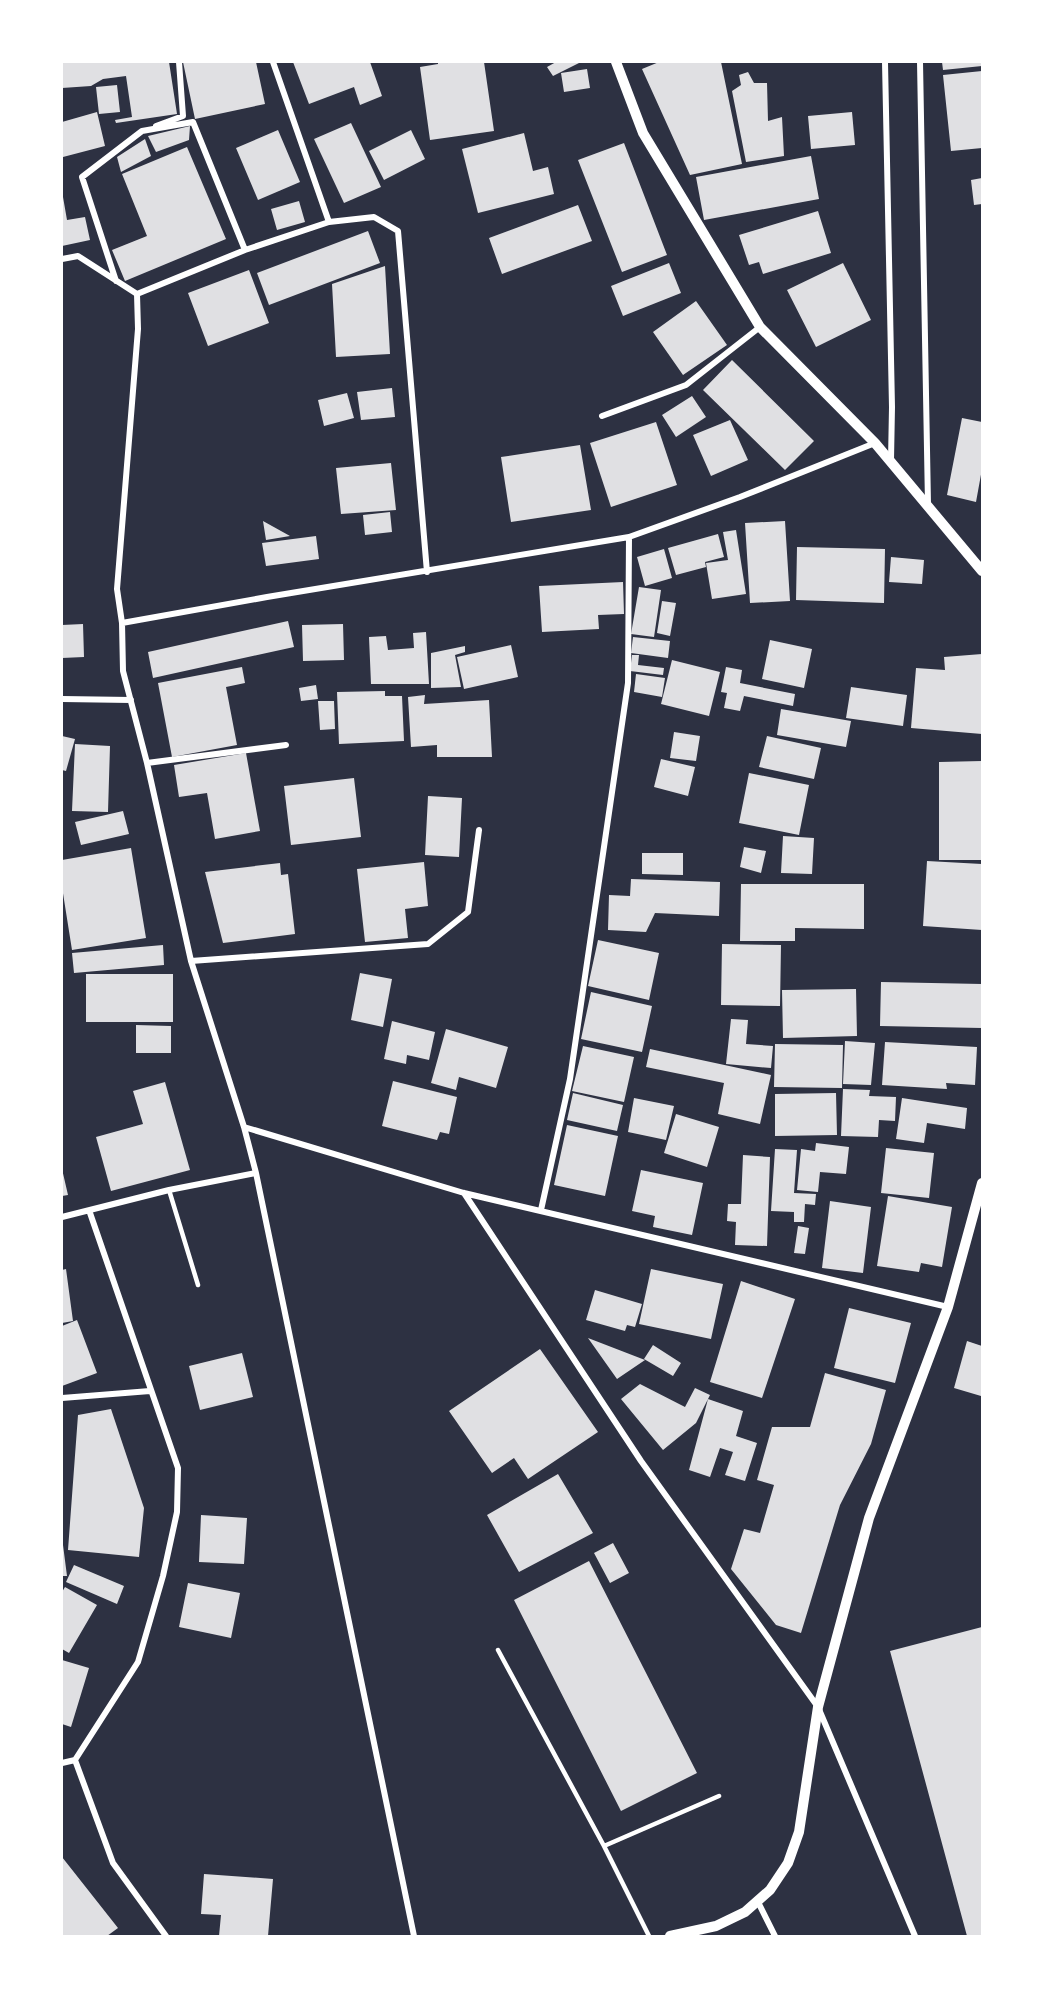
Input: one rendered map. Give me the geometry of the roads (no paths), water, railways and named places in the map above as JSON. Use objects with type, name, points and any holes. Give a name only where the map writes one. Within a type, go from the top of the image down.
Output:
[{"type":"street","points":[[116,281],[82,177],[142,131],[183,116],[179,62]]},
{"type":"street","points":[[273,62],[329,222]]},
{"type":"street","points":[[616,62],[643,133],[760,327],[875,443],[982,571]]},
{"type":"street","points":[[885,62],[892,407],[891,461]]},
{"type":"street","points":[[920,62],[928,505]]},
{"type":"street","points":[[142,131],[193,122],[245,250]]},
{"type":"street","points":[[137,294],[245,250],[329,222],[374,217],[398,231],[427,572]]},
{"type":"street","points":[[62,259],[78,256],[137,294]]},
{"type":"street","points":[[137,294],[138,329],[117,589],[122,623],[123,671],[147,764],[191,961],[244,1127],[256,1173],[414,1936]]},
{"type":"street","points":[[602,416],[686,385],[760,327]]},
{"type":"street","points":[[122,623],[629,537],[875,443]]},
{"type":"street","points":[[541,1210],[570,1079],[628,682],[629,537]]},
{"type":"street","points":[[62,699],[131,700]]},
{"type":"street","points":[[147,764],[286,744]]},
{"type":"street","points":[[191,961],[428,944],[468,912],[479,830]]},
{"type":"street","points":[[244,1127],[464,1193],[948,1307]]},
{"type":"street","points":[[62,1216],[169,1190],[256,1173]]},
{"type":"street","points":[[670,1936],[723,1923],[745,1912],[758,1902],[780,1877],[794,1848],[799,1832],[818,1707],[869,1518],[948,1307],[982,1183]]},
{"type":"street","points":[[464,1193],[641,1461],[818,1707],[915,1936]]},
{"type":"street","points":[[62,1763],[75,1760],[138,1662],[163,1576],[177,1512],[178,1468],[89,1210]]},
{"type":"street","points":[[62,1398],[150,1391]]},
{"type":"street","points":[[75,1760],[113,1863],[166,1936]]},
{"type":"street","points":[[758,1902],[775,1936]]},
{"type":"lane","points":[[169,1190],[198,1285]]},
{"type":"lane","points":[[498,1650],[649,1936]]},
{"type":"lane","points":[[603,1846],[719,1796]]}]
